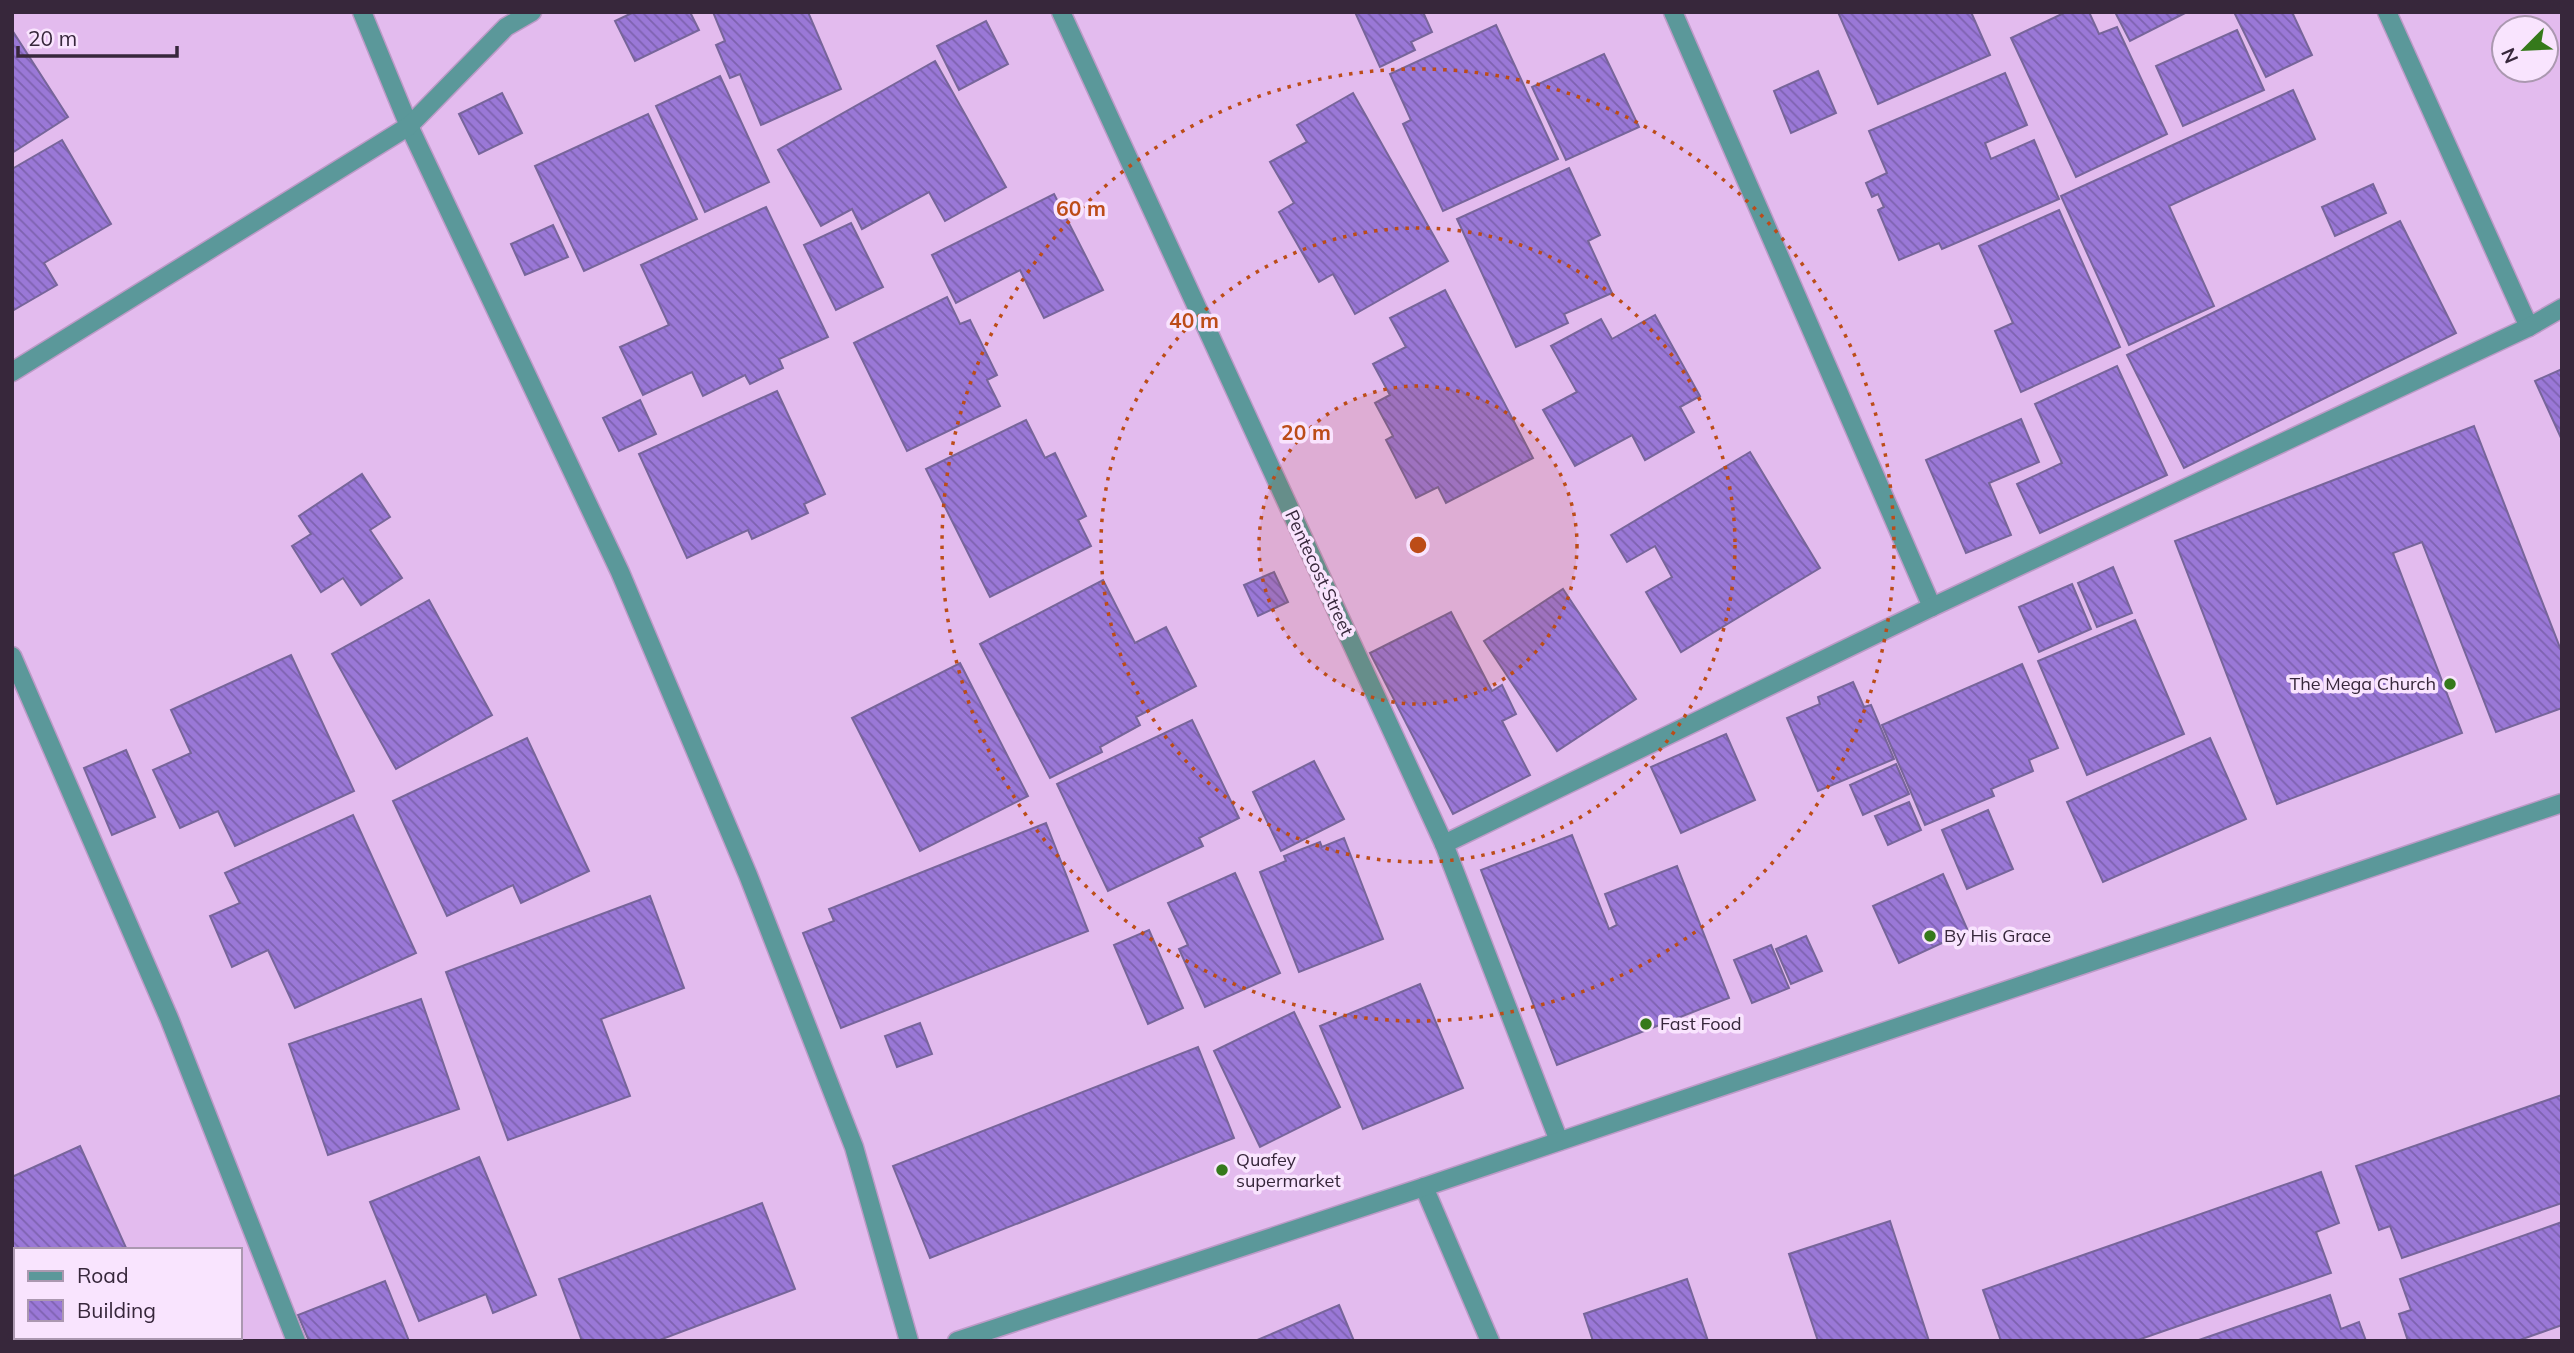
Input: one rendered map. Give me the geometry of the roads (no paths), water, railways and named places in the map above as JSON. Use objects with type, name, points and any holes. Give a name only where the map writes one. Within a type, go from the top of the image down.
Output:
[{"type":"street","points":[[362,12],[409,126],[620,572],[742,862],[854,1147],[909,1341]]},
{"type":"street","points":[[12,372],[409,126],[506,27],[532,12]]},
{"type":"street","name":"Pentecost Street","points":[[1060,12],[1444,844],[1559,1141]]},
{"type":"street","points":[[1673,12],[1932,607]]},
{"type":"street","points":[[2387,12],[2529,327]]},
{"type":"street","points":[[1444,844],[1932,607],[2529,327],[2562,308]]},
{"type":"street","points":[[12,656],[169,1018],[296,1341]]},
{"type":"street","points":[[957,1341],[1424,1187],[2562,803]]},
{"type":"street","points":[[1424,1187],[1490,1341]]},
{"type":"place","name":"The Mega Church","points":[[2450,684]]},
{"type":"place","name":"By His Grace","points":[[1930,936]]},
{"type":"place","name":"Fast Food","points":[[1646,1024]]},
{"type":"place","name":"Quafey supermarket","points":[[1222,1170]]}]
